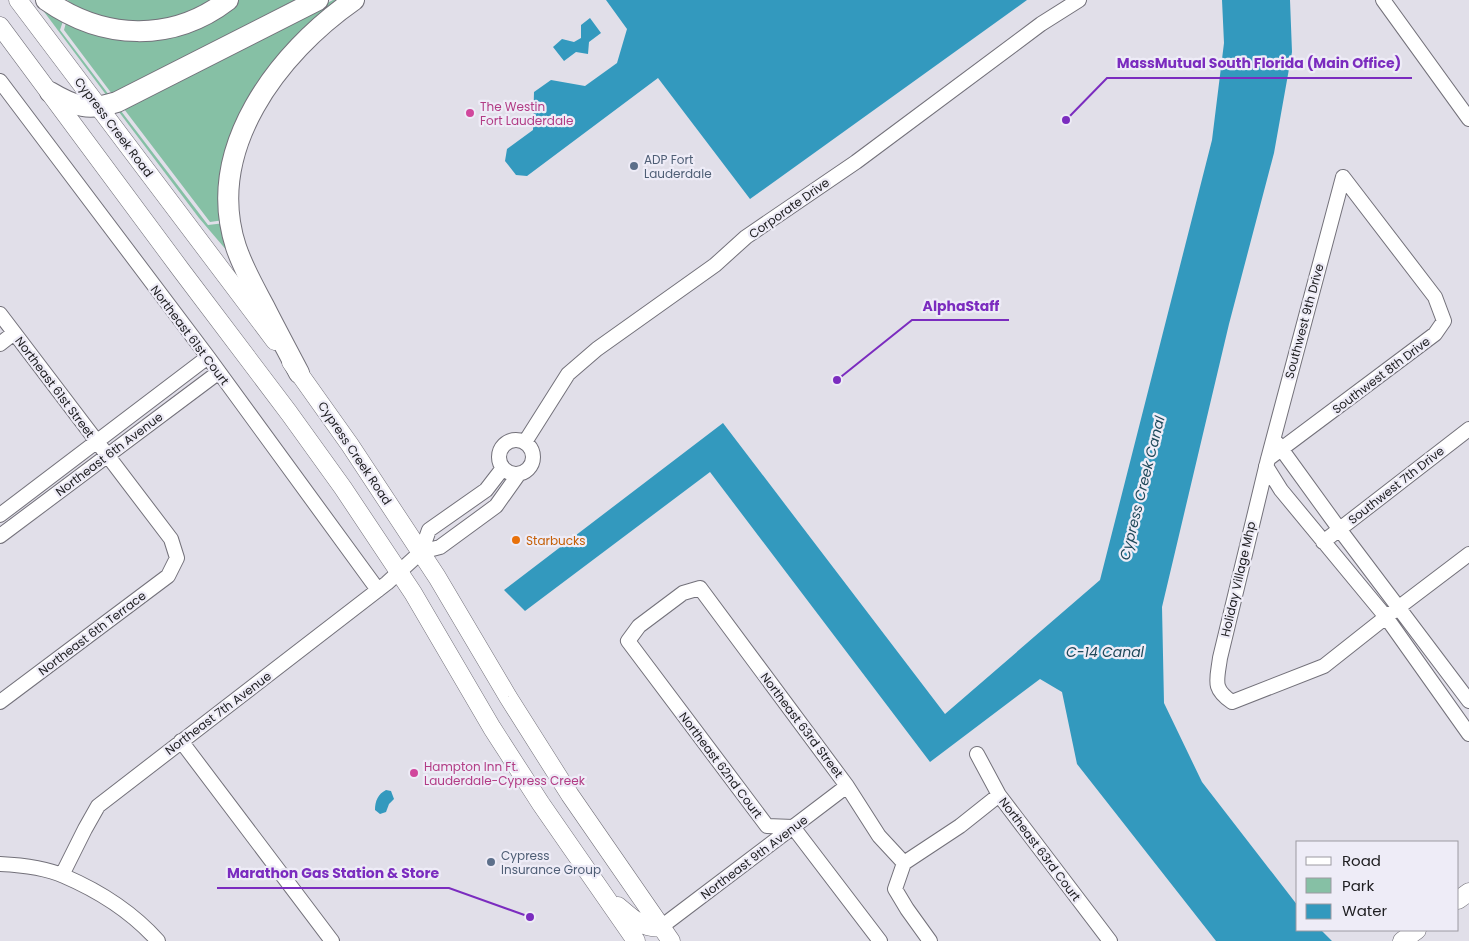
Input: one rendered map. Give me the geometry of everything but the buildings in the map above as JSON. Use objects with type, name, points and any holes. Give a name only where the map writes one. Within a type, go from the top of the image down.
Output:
[{"type":"highway","points":[[46,0],[68,14],[90,23],[109,28],[142,32],[161,30],[191,22],[217,9],[228,0]]},
{"type":"highway","points":[[50,92],[80,106],[99,108],[127,97],[318,0]]},
{"type":"highway","points":[[299,373],[252,284],[236,246],[230,208],[230,178],[237,147],[245,126],[274,76],[314,32],[354,0]]},
{"type":"main road","name":"Cypress Creek Road","points":[[18,0],[299,373],[345,438],[421,552],[542,751],[666,934]]},
{"type":"main road","points":[[0,26],[319,453],[399,572],[525,780],[636,941]]},
{"type":"main road","points":[[602,892],[646,926],[666,934]]},
{"type":"main road","points":[[1402,941],[1416,931]]},
{"type":"main road","points":[[644,941],[649,941]]},
{"type":"street","name":"Corporate Drive","points":[[526,442],[568,374],[598,349],[715,265],[746,237],[856,162],[1025,36],[1079,0]]},
{"type":"street","points":[[1383,0],[1469,119]]},
{"type":"street","name":"Northeast 61st Court","points":[[0,81],[208,357],[378,590]]},
{"type":"street","name":"Southwest 9th Drive","points":[[1267,463],[1277,443],[1342,177]]},
{"type":"street","name":"Southwest 8th Drive","points":[[1277,443],[1435,334],[1444,321],[1435,297],[1342,177]]},
{"type":"street","name":"Northeast 61st Street","points":[[0,314],[171,539],[177,558]]},
{"type":"street","points":[[0,344],[14,333]]},
{"type":"street","name":"Northeast 6th Avenue","points":[[0,515],[208,357]]},
{"type":"street","name":"Northeast 6th Avenue","points":[[0,536],[219,372]]},
{"type":"street","name":"Southwest 7th Drive","points":[[1324,542],[1469,429]]},
{"type":"street","points":[[399,572],[421,552],[440,547],[496,506],[518,475],[528,470],[534,461],[532,450],[526,442],[515,440],[505,444],[499,453],[499,458],[507,472],[518,475]]},
{"type":"street","points":[[1277,443],[1340,530],[1469,700]]},
{"type":"street","points":[[1267,463],[1281,490],[1386,617],[1469,734]]},
{"type":"street","name":"Holiday Village Mhp","points":[[1267,463],[1234,593],[1220,658],[1217,682],[1221,694],[1232,702],[1324,666],[1469,554]]},
{"type":"street","points":[[421,552],[429,530],[486,490],[503,468]]},
{"type":"street","name":"Northeast 6th Terrace","points":[[0,702],[168,576],[177,558]]},
{"type":"street","name":"Northeast 7th Avenue","points":[[62,875],[98,806],[399,572]]},
{"type":"street","name":"Northeast 62nd Court","points":[[700,588],[683,593],[639,626],[628,641],[767,826],[792,827]]},
{"type":"street","name":"Northeast 63rd Street","points":[[700,588],[847,786],[879,836],[904,863]]},
{"type":"street","points":[[181,741],[332,941]]},
{"type":"street","name":"Northeast 63rd Court","points":[[977,754],[999,795],[1110,941]]},
{"type":"street","name":"Northeast 9th Avenue","points":[[666,934],[792,827],[847,786]]},
{"type":"street","points":[[930,941],[906,909],[895,889],[904,863],[960,826],[999,795]]},
{"type":"street","points":[[792,827],[880,941]]},
{"type":"street","points":[[0,864],[19,865],[62,875],[119,906],[147,929],[158,941]]},
{"type":"green space","points":[[67,0],[216,0],[171,21],[121,23],[73,9],[74,5]]},
{"type":"green space","points":[[237,0],[295,0],[112,94],[64,30],[67,19],[135,38]]},
{"type":"green space","points":[[333,0],[344,0],[257,89],[224,220],[210,222],[124,109]]},
{"type":"green space","points":[[39,5],[64,18],[60,30],[109,95],[107,96]]},
{"type":"green space","points":[[121,111],[208,225],[225,223],[228,252],[199,218],[119,112]]},
{"type":"water","points":[[606,0],[1027,0],[750,199],[658,78],[527,176],[516,175],[505,161],[507,149],[533,130],[534,92],[551,80],[585,86],[617,63],[627,29]]},
{"type":"water","name":"C-14 Canal","points":[[1222,0],[1290,0],[1292,52],[1274,153],[1229,324],[1162,607],[1164,703],[1202,782],[1296,903],[1296,931],[1322,931],[1332,941],[1216,941],[1077,764],[1062,692],[1040,679],[930,762],[710,472],[525,611],[504,590],[723,423],[945,714],[1100,580],[1212,140],[1224,43]]},
{"type":"water","points":[[590,18],[601,33],[589,42],[588,54],[576,52],[564,61],[553,47],[562,39],[574,42],[581,38],[581,25]]},
{"type":"water","points":[[386,790],[391,791],[394,799],[389,804],[386,812],[380,814],[375,810],[376,804],[379,796]]},
{"type":"place","name":"The Westin Fort Lauderdale","points":[[470,113]]},
{"type":"place","name":"MassMutual South Florida (Main Office)","points":[[1066,120]]},
{"type":"place","name":"ADP Fort Lauderdale","points":[[634,166]]},
{"type":"place","name":"AlphaStaff","points":[[837,380]]},
{"type":"place","name":"Starbucks","points":[[516,540]]},
{"type":"place","name":"Hampton Inn Ft. Lauderdale-Cypress Creek","points":[[414,773]]},
{"type":"place","name":"Cypress Insurance Group","points":[[491,862]]},
{"type":"place","name":"Marathon Gas Station & Store","points":[[530,917]]},
{"type":"water label","name":"Cypress Creek Canal","points":[[1142,488]]}]
